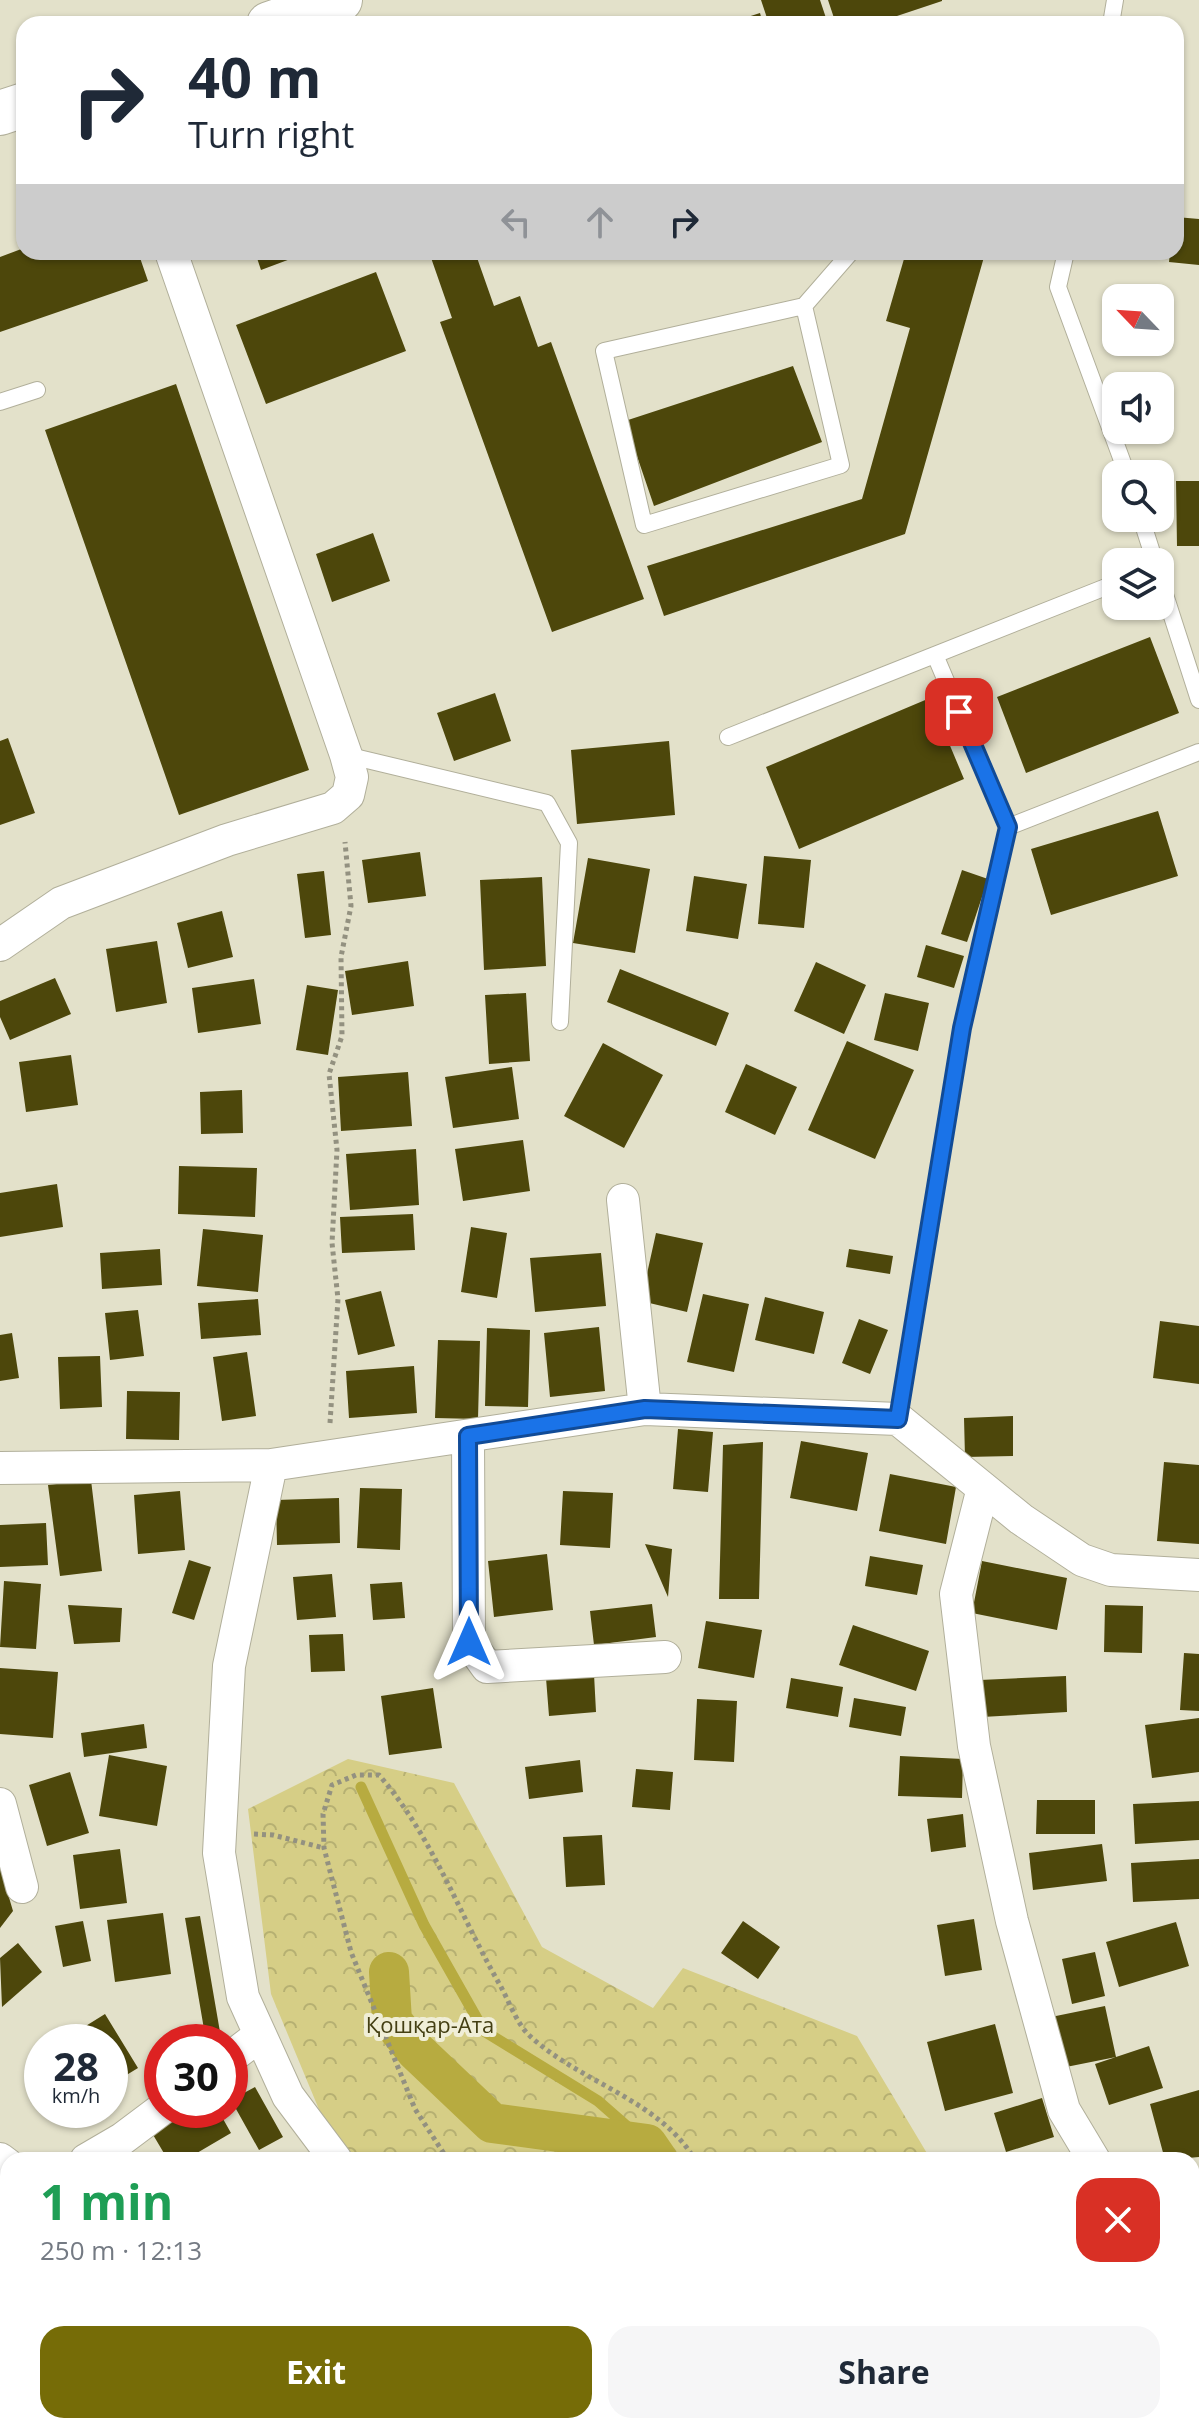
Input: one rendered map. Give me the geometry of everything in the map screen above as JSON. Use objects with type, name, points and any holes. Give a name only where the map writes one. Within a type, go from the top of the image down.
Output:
[{"type":"main road","points":[[293,16],[340,0]]},
{"type":"street","points":[[0,945],[61,903],[227,840],[333,808],[348,795],[352,777],[346,755],[174,260]]},
{"type":"street","points":[[623,1200],[645,1409]]},
{"type":"street","points":[[0,1468],[271,1465],[645,1409],[898,1419],[1021,1519],[1097,1567],[1199,1575]]},
{"type":"street","points":[[468,1436],[469,1642],[487,1667],[665,1657]]},
{"type":"street","points":[[271,1465],[229,1666],[219,1853],[243,1997],[288,2096],[330,2152]]},
{"type":"street","points":[[983,1488],[956,1594],[974,1746],[1012,1921],[1064,2110],[1089,2152]]},
{"type":"street","points":[[0,1804],[22,1887]]},
{"type":"street","points":[[248,2044],[260,2035]]},
{"type":"street","points":[[100,2152],[144,2122]]},
{"type":"lane","points":[[804,306],[841,465],[644,525],[604,351],[804,306],[844,260]]},
{"type":"lane","points":[[1064,260],[1058,287],[1122,460]]},
{"type":"lane","points":[[0,402],[37,390]]},
{"type":"lane","points":[[728,737],[1102,589]]},
{"type":"lane","points":[[1173,620],[1199,700]]},
{"type":"lane","points":[[898,1419],[962,1028],[1008,827],[935,655]]},
{"type":"lane","points":[[1008,827],[1199,752]]},
{"type":"lane","points":[[346,755],[547,803],[569,843],[560,1022]]},
{"type":"path","points":[[331,1456],[332,1352],[338,1299],[332,1243],[337,1150],[329,1074],[342,1036],[341,957],[351,906],[344,840],[333,808]]},
{"type":"path","points":[[443,2152],[415,2109],[351,1952],[324,1848],[323,1814],[332,1785],[356,1775],[379,1775],[409,1809],[478,1947],[528,2035],[576,2072],[645,2110],[690,2152]]},
{"type":"path","points":[[222,1818],[241,1834],[273,1835],[324,1848]]},
{"type":"green space","name":"Қошқар-Ата","points":[[348,1759],[454,1783],[542,1947],[653,2008],[683,1968],[857,2036],[926,2152],[337,2152],[271,1994],[248,1809]]},
{"type":"building","points":[[761,0],[820,0],[825,16],[766,16]]},
{"type":"building","points":[[828,0],[942,0],[897,16],[833,16]]},
{"type":"building","points":[[1184,218],[1199,219],[1199,265],[1169,262],[1184,260]]},
{"type":"building","points":[[16,251],[16,260],[141,260],[148,281],[0,332],[0,257]]},
{"type":"building","points":[[258,260],[288,260],[261,270]]},
{"type":"building","points":[[432,260],[478,260],[494,306],[520,296],[538,347],[551,342],[644,599],[552,632],[440,322],[452,318]]},
{"type":"building","points":[[904,260],[983,260],[905,534],[664,616],[647,566],[862,499],[910,328],[886,321]]},
{"type":"building","points":[[376,272],[406,351],[266,404],[236,325]]},
{"type":"building","points":[[793,366],[822,442],[654,506],[625,421]]},
{"type":"building","points":[[176,384],[309,770],[179,815],[45,430]]},
{"type":"building","points":[[1176,481],[1199,481],[1199,546],[1177,546]]},
{"type":"building","points":[[373,533],[390,581],[332,602],[316,554]]},
{"type":"building","points":[[1150,637],[1179,713],[1026,773],[997,697]]},
{"type":"building","points":[[495,693],[511,741],[454,761],[437,713]]},
{"type":"building","points":[[930,698],[964,779],[799,849],[766,767]]},
{"type":"building","points":[[8,738],[35,813],[0,825],[0,741]]},
{"type":"building","points":[[669,741],[675,815],[577,824],[571,750]]},
{"type":"building","points":[[1158,811],[1178,876],[1051,915],[1031,849]]},
{"type":"building","points":[[420,852],[426,896],[368,903],[362,860]]},
{"type":"building","points":[[764,856],[811,860],[804,928],[758,924]]},
{"type":"building","points":[[588,858],[650,869],[635,953],[573,943]]},
{"type":"building","points":[[962,870],[988,879],[967,942],[941,934]]},
{"type":"building","points":[[324,871],[331,935],[305,938],[297,874]]},
{"type":"building","points":[[694,876],[747,884],[738,939],[686,931]]},
{"type":"building","points":[[542,877],[546,966],[484,970],[480,880]]},
{"type":"building","points":[[222,911],[233,957],[188,968],[177,923]]},
{"type":"building","points":[[157,941],[167,1003],[116,1012],[106,949]]},
{"type":"building","points":[[926,945],[964,956],[954,988],[917,977]]},
{"type":"building","points":[[408,961],[414,1006],[352,1015],[345,971]]},
{"type":"building","points":[[816,962],[866,985],[844,1034],[794,1011]]},
{"type":"building","points":[[620,969],[729,1013],[716,1046],[607,1002]]},
{"type":"building","points":[[55,978],[71,1014],[10,1040],[0,1017],[0,1001]]},
{"type":"building","points":[[254,979],[261,1024],[198,1033],[192,988]]},
{"type":"building","points":[[307,985],[338,990],[328,1055],[296,1050]]},
{"type":"building","points":[[526,993],[530,1061],[489,1064],[485,995]]},
{"type":"building","points":[[885,993],[929,1003],[918,1051],[874,1040]]},
{"type":"building","points":[[847,1041],[914,1070],[875,1159],[808,1130]]},
{"type":"building","points":[[603,1043],[663,1075],[624,1148],[564,1116]]},
{"type":"building","points":[[71,1055],[78,1105],[26,1112],[19,1062]]},
{"type":"building","points":[[746,1064],[797,1087],[775,1135],[725,1112]]},
{"type":"building","points":[[512,1067],[519,1119],[453,1128],[445,1077]]},
{"type":"building","points":[[408,1072],[412,1126],[341,1131],[338,1077]]},
{"type":"building","points":[[242,1090],[243,1133],[201,1134],[200,1092]]},
{"type":"building","points":[[523,1140],[530,1191],[463,1201],[455,1149]]},
{"type":"building","points":[[416,1149],[419,1205],[350,1210],[346,1154]]},
{"type":"building","points":[[179,1166],[257,1168],[255,1217],[178,1214]]},
{"type":"building","points":[[57,1184],[63,1227],[0,1237],[0,1193]]},
{"type":"building","points":[[413,1214],[415,1250],[342,1253],[340,1217]]},
{"type":"building","points":[[471,1227],[507,1233],[497,1298],[461,1292]]},
{"type":"building","points":[[203,1229],[263,1235],[258,1292],[197,1286]]},
{"type":"building","points":[[656,1233],[703,1243],[687,1312],[641,1301]]},
{"type":"building","points":[[160,1249],[162,1285],[102,1289],[100,1253]]},
{"type":"building","points":[[849,1249],[893,1256],[890,1274],[846,1267]]},
{"type":"building","points":[[601,1253],[606,1306],[535,1312],[530,1258]]},
{"type":"building","points":[[381,1291],[395,1346],[358,1355],[345,1300]]},
{"type":"building","points":[[703,1294],[749,1304],[734,1372],[687,1362]]},
{"type":"building","points":[[765,1297],[824,1312],[814,1354],[755,1340]]},
{"type":"building","points":[[258,1299],[261,1335],[201,1339],[198,1303]]},
{"type":"building","points":[[138,1310],[144,1356],[110,1360],[105,1313]]},
{"type":"building","points":[[859,1319],[888,1330],[870,1374],[842,1363]]},
{"type":"building","points":[[1160,1321],[1199,1326],[1199,1384],[1153,1378]]},
{"type":"building","points":[[599,1327],[605,1391],[550,1397],[544,1333]]},
{"type":"building","points":[[487,1328],[530,1330],[528,1407],[485,1406]]},
{"type":"building","points":[[12,1333],[19,1378],[0,1381],[0,1335]]},
{"type":"building","points":[[438,1340],[480,1341],[478,1419],[435,1418]]},
{"type":"building","points":[[247,1352],[256,1416],[222,1421],[213,1357]]},
{"type":"building","points":[[100,1356],[102,1407],[60,1409],[58,1357]]},
{"type":"building","points":[[414,1366],[417,1413],[349,1418],[346,1371]]},
{"type":"building","points":[[127,1391],[180,1392],[179,1440],[126,1439]]},
{"type":"building","points":[[1013,1416],[1013,1456],[965,1457],[964,1418]]},
{"type":"building","points":[[678,1429],[713,1432],[708,1492],[673,1489]]},
{"type":"building","points":[[801,1441],[868,1453],[857,1511],[790,1498]]},
{"type":"building","points":[[763,1442],[759,1599],[719,1599],[723,1445]]},
{"type":"building","points":[[1164,1462],[1199,1465],[1199,1544],[1157,1541]]},
{"type":"building","points":[[890,1474],[956,1487],[946,1544],[879,1531]]},
{"type":"building","points":[[91,1480],[102,1571],[60,1576],[48,1485]]},
{"type":"building","points":[[360,1488],[402,1489],[400,1550],[357,1548]]},
{"type":"building","points":[[180,1491],[185,1550],[138,1554],[134,1495]]},
{"type":"building","points":[[563,1491],[613,1493],[610,1548],[560,1545]]},
{"type":"building","points":[[339,1498],[340,1543],[277,1545],[276,1500]]},
{"type":"building","points":[[46,1523],[48,1565],[0,1567],[0,1525]]},
{"type":"building","points":[[645,1544],[672,1549],[668,1597]]},
{"type":"building","points":[[547,1554],[553,1610],[494,1617],[488,1561]]},
{"type":"building","points":[[870,1556],[923,1565],[917,1595],[865,1586]]},
{"type":"building","points":[[189,1560],[211,1567],[194,1620],[172,1613]]},
{"type":"building","points":[[982,1561],[1067,1578],[1057,1630],[972,1613]]},
{"type":"building","points":[[332,1574],[336,1617],[297,1620],[293,1577]]},
{"type":"building","points":[[4,1581],[41,1584],[36,1649],[0,1647]]},
{"type":"building","points":[[402,1582],[405,1618],[373,1620],[370,1584]]},
{"type":"building","points":[[652,1604],[656,1637],[594,1645],[590,1611]]},
{"type":"building","points":[[68,1605],[122,1608],[120,1642],[74,1644]]},
{"type":"building","points":[[1105,1605],[1143,1606],[1142,1653],[1104,1652]]},
{"type":"building","points":[[706,1621],[762,1630],[754,1678],[698,1668]]},
{"type":"building","points":[[853,1625],[929,1651],[916,1691],[839,1665]]},
{"type":"building","points":[[343,1634],[345,1671],[311,1672],[309,1635]]},
{"type":"building","points":[[1184,1653],[1199,1654],[1199,1711],[1180,1710]]},
{"type":"building","points":[[0,1668],[58,1672],[53,1738],[0,1734]]},
{"type":"building","points":[[594,1674],[596,1712],[549,1716],[546,1678]]},
{"type":"building","points":[[1066,1676],[1067,1712],[982,1717],[980,1680]]},
{"type":"building","points":[[791,1678],[843,1687],[838,1717],[786,1708]]},
{"type":"building","points":[[433,1688],[442,1748],[389,1755],[381,1696]]},
{"type":"building","points":[[854,1698],[906,1707],[901,1736],[849,1727]]},
{"type":"building","points":[[697,1699],[737,1701],[734,1762],[694,1760]]},
{"type":"building","points":[[1199,1718],[1199,1772],[1152,1778],[1145,1725]]},
{"type":"building","points":[[144,1724],[147,1748],[84,1757],[81,1733]]},
{"type":"building","points":[[109,1755],[167,1766],[157,1826],[99,1816]]},
{"type":"building","points":[[900,1756],[963,1759],[962,1798],[898,1796]]},
{"type":"building","points":[[580,1760],[583,1792],[529,1799],[525,1767]]},
{"type":"building","points":[[636,1769],[673,1772],[670,1810],[632,1807]]},
{"type":"building","points":[[70,1772],[89,1833],[47,1846],[29,1785]]},
{"type":"building","points":[[1037,1800],[1095,1800],[1095,1834],[1036,1834]]},
{"type":"building","points":[[1199,1801],[1199,1840],[1135,1844],[1133,1804]]},
{"type":"building","points":[[963,1814],[966,1847],[931,1852],[927,1819]]},
{"type":"building","points":[[602,1835],[605,1885],[566,1887],[563,1837]]},
{"type":"building","points":[[1102,1844],[1107,1881],[1033,1890],[1029,1853]]},
{"type":"building","points":[[120,1849],[127,1903],[80,1909],[73,1855]]},
{"type":"building","points":[[1199,1859],[1199,1899],[1133,1902],[1131,1863]]},
{"type":"building","points":[[0,1867],[13,1911],[0,1928]]},
{"type":"building","points":[[163,1913],[171,1974],[115,1982],[107,1920]]},
{"type":"building","points":[[200,1916],[219,2024],[203,2024],[185,1918]]},
{"type":"building","points":[[974,1919],[982,1970],[945,1976],[937,1925]]},
{"type":"building","points":[[83,1921],[91,1961],[63,1967],[55,1926]]},
{"type":"building","points":[[743,1921],[780,1947],[758,1979],[721,1953]]},
{"type":"building","points":[[1176,1922],[1189,1966],[1119,1987],[1106,1942]]},
{"type":"building","points":[[18,1943],[42,1972],[2,2007],[0,1958]]},
{"type":"building","points":[[1095,1952],[1105,1996],[1072,2004],[1062,1959]]},
{"type":"building","points":[[1105,2006],[1116,2057],[1061,2068],[1051,2017]]},
{"type":"building","points":[[105,2014],[111,2024],[89,2024]]},
{"type":"building","points":[[995,2024],[1013,2093],[945,2111],[927,2042]]},
{"type":"building","points":[[1149,2046],[1163,2088],[1109,2105],[1095,2064]]},
{"type":"building","points":[[128,2052],[138,2068],[128,2074]]},
{"type":"building","points":[[255,2087],[283,2137],[259,2150],[247,2128],[248,2091]]},
{"type":"building","points":[[1199,2090],[1199,2152],[1163,2152],[1150,2104]]},
{"type":"building","points":[[1042,2098],[1054,2137],[1006,2152],[994,2113]]},
{"type":"building","points":[[161,2128],[228,2128],[231,2133],[199,2152],[163,2152],[152,2133]]},
{"type":"waterway","points":[[361,1787],[424,1925],[484,2031],[598,2101],[647,2144]]},
{"type":"waterway","points":[[389,1972],[392,2021],[416,2051],[492,2123],[647,2144],[652,2152]]},
{"type":"route","points":[[469,1642],[468,1436],[645,1409],[898,1419],[962,1028],[1008,827],[959,712]]}]
